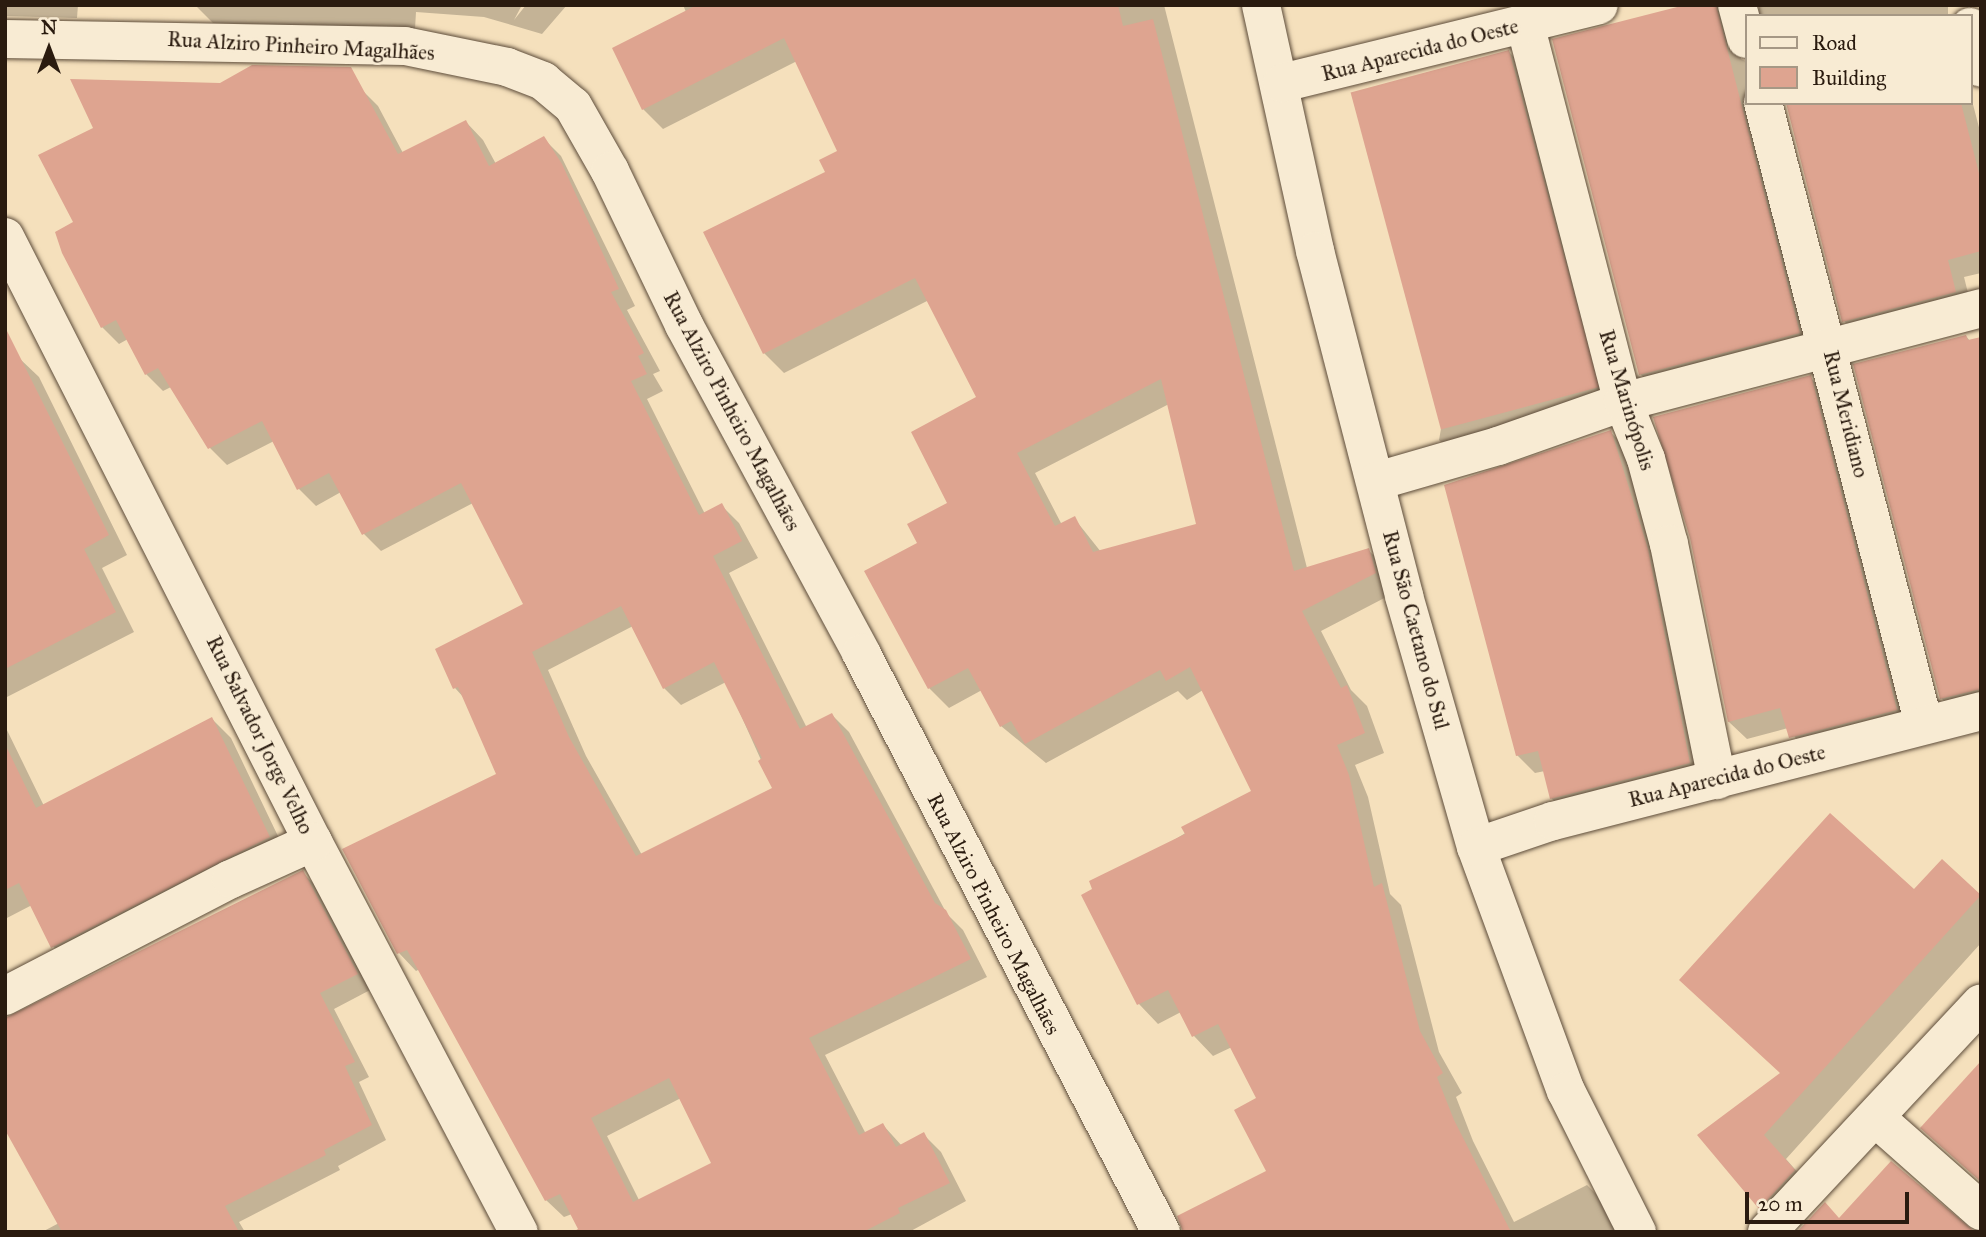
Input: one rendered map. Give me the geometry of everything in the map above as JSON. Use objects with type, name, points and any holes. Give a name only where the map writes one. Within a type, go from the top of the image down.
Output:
[{"type":"street","name":"Rua São Caetano do Sul","points":[[1261,5],[1282,83],[1315,251],[1476,847],[1566,1091],[1637,1232]]},
{"type":"street","name":"Rua Aparecida do Oeste","points":[[1282,83],[1599,5]]},
{"type":"street","points":[[1737,5],[1744,31]]},
{"type":"street","name":"Rua Marinópolis","points":[[1525,24],[1623,402],[1646,459],[1668,544],[1717,780]]},
{"type":"street","points":[[1972,34],[1981,68]]},
{"type":"street","name":"Rua Alziro Pinheiro Magalhães","points":[[5,39],[405,46],[507,67],[542,81],[573,106],[684,325],[861,653],[1161,1232]]},
{"type":"street","name":"Rua Meridiano","points":[[1764,105],[1829,348],[1924,725]]},
{"type":"street","name":"Rua Salvador Jorge Velho","points":[[5,237],[313,842],[519,1232]]},
{"type":"street","points":[[1377,481],[1498,446],[1623,402],[1981,309]]},
{"type":"street","name":"Rua Aparecida do Oeste","points":[[1476,847],[1553,821],[1981,711]]},
{"type":"street","points":[[5,996],[231,879],[313,842]]},
{"type":"street","points":[[1767,1232],[1877,1119],[1981,1003]]},
{"type":"street","points":[[1877,1119],[1981,1211]]},
{"type":"building","points":[[697,5],[1118,5],[1123,26],[1153,19],[1294,571],[1369,548],[1376,573],[1302,611],[1341,688],[1347,685],[1365,733],[1337,745],[1349,775],[1374,887],[1382,883],[1420,1031],[1443,1073],[1437,1077],[1454,1120],[1511,1232],[1183,1232],[1177,1216],[1266,1171],[1234,1110],[1256,1098],[1218,1024],[1192,1037],[1168,990],[1137,1005],[1081,895],[1092,889],[1089,881],[1185,834],[1181,827],[1251,791],[1190,667],[1166,681],[1160,670],[1025,744],[1011,721],[1000,727],[968,668],[928,689],[864,571],[917,543],[907,524],[947,503],[911,432],[976,397],[915,278],[763,354],[703,232],[825,172],[819,160],[837,151],[784,38],[642,110],[612,48]],"holes":[[[1161,379],[1196,524],[1093,552],[1075,516],[1055,526],[1017,453]]]},
{"type":"building","points":[[1685,5],[1716,5],[1800,333],[1639,375],[1552,39]]},
{"type":"building","points":[[1509,50],[1599,387],[1441,430],[1351,92]]},
{"type":"building","points":[[252,65],[351,67],[398,154],[466,120],[489,166],[544,136],[562,164],[619,289],[611,292],[644,353],[638,356],[647,374],[631,381],[699,515],[722,503],[742,541],[713,556],[800,729],[832,713],[935,903],[946,910],[971,959],[809,1038],[859,1135],[883,1123],[896,1147],[924,1132],[950,1183],[898,1208],[900,1213],[863,1232],[573,1232],[578,1229],[560,1194],[545,1201],[407,950],[397,954],[342,849],[496,774],[458,687],[453,689],[435,649],[523,604],[461,483],[362,535],[329,473],[297,490],[262,421],[208,449],[158,368],[145,375],[116,320],[101,328],[62,253],[55,232],[73,222],[38,155],[93,128],[70,79],[220,83]],"holes":[[[621,606],[663,689],[714,662],[762,758],[758,761],[772,788],[636,856],[569,737],[532,652]],[[669,1078],[711,1163],[633,1202],[591,1118]]]},
{"type":"building","points":[[1787,105],[1962,105],[1981,181],[1981,251],[1948,260],[1956,292],[1842,322]]},
{"type":"building","points":[[5,327],[109,535],[84,549],[116,612],[5,669]]},
{"type":"building","points":[[1966,335],[1968,340],[1981,337],[1981,689],[1940,699],[1853,364]]},
{"type":"building","points":[[1811,375],[1897,710],[1789,738],[1780,708],[1728,722],[1690,538],[1653,417]]},
{"type":"building","points":[[1611,430],[1648,549],[1690,763],[1550,799],[1538,751],[1516,756],[1444,485]]},
{"type":"building","points":[[212,717],[270,837],[51,948],[19,883],[5,890],[5,744],[36,808]]},
{"type":"building","points":[[1830,813],[1914,889],[1942,859],[1981,895],[1764,1135],[1795,1170],[1759,1209],[1697,1135],[1780,1073],[1679,980]]},
{"type":"building","points":[[303,870],[358,974],[320,993],[355,1062],[345,1066],[372,1125],[324,1150],[326,1155],[225,1206],[239,1232],[62,1232],[5,1130],[5,1018]]},
{"type":"building","points":[[1981,1061],[1981,1182],[1920,1128]]},
{"type":"building","points":[[1891,1161],[1975,1232],[1797,1232],[1825,1202],[1839,1218]]}]
